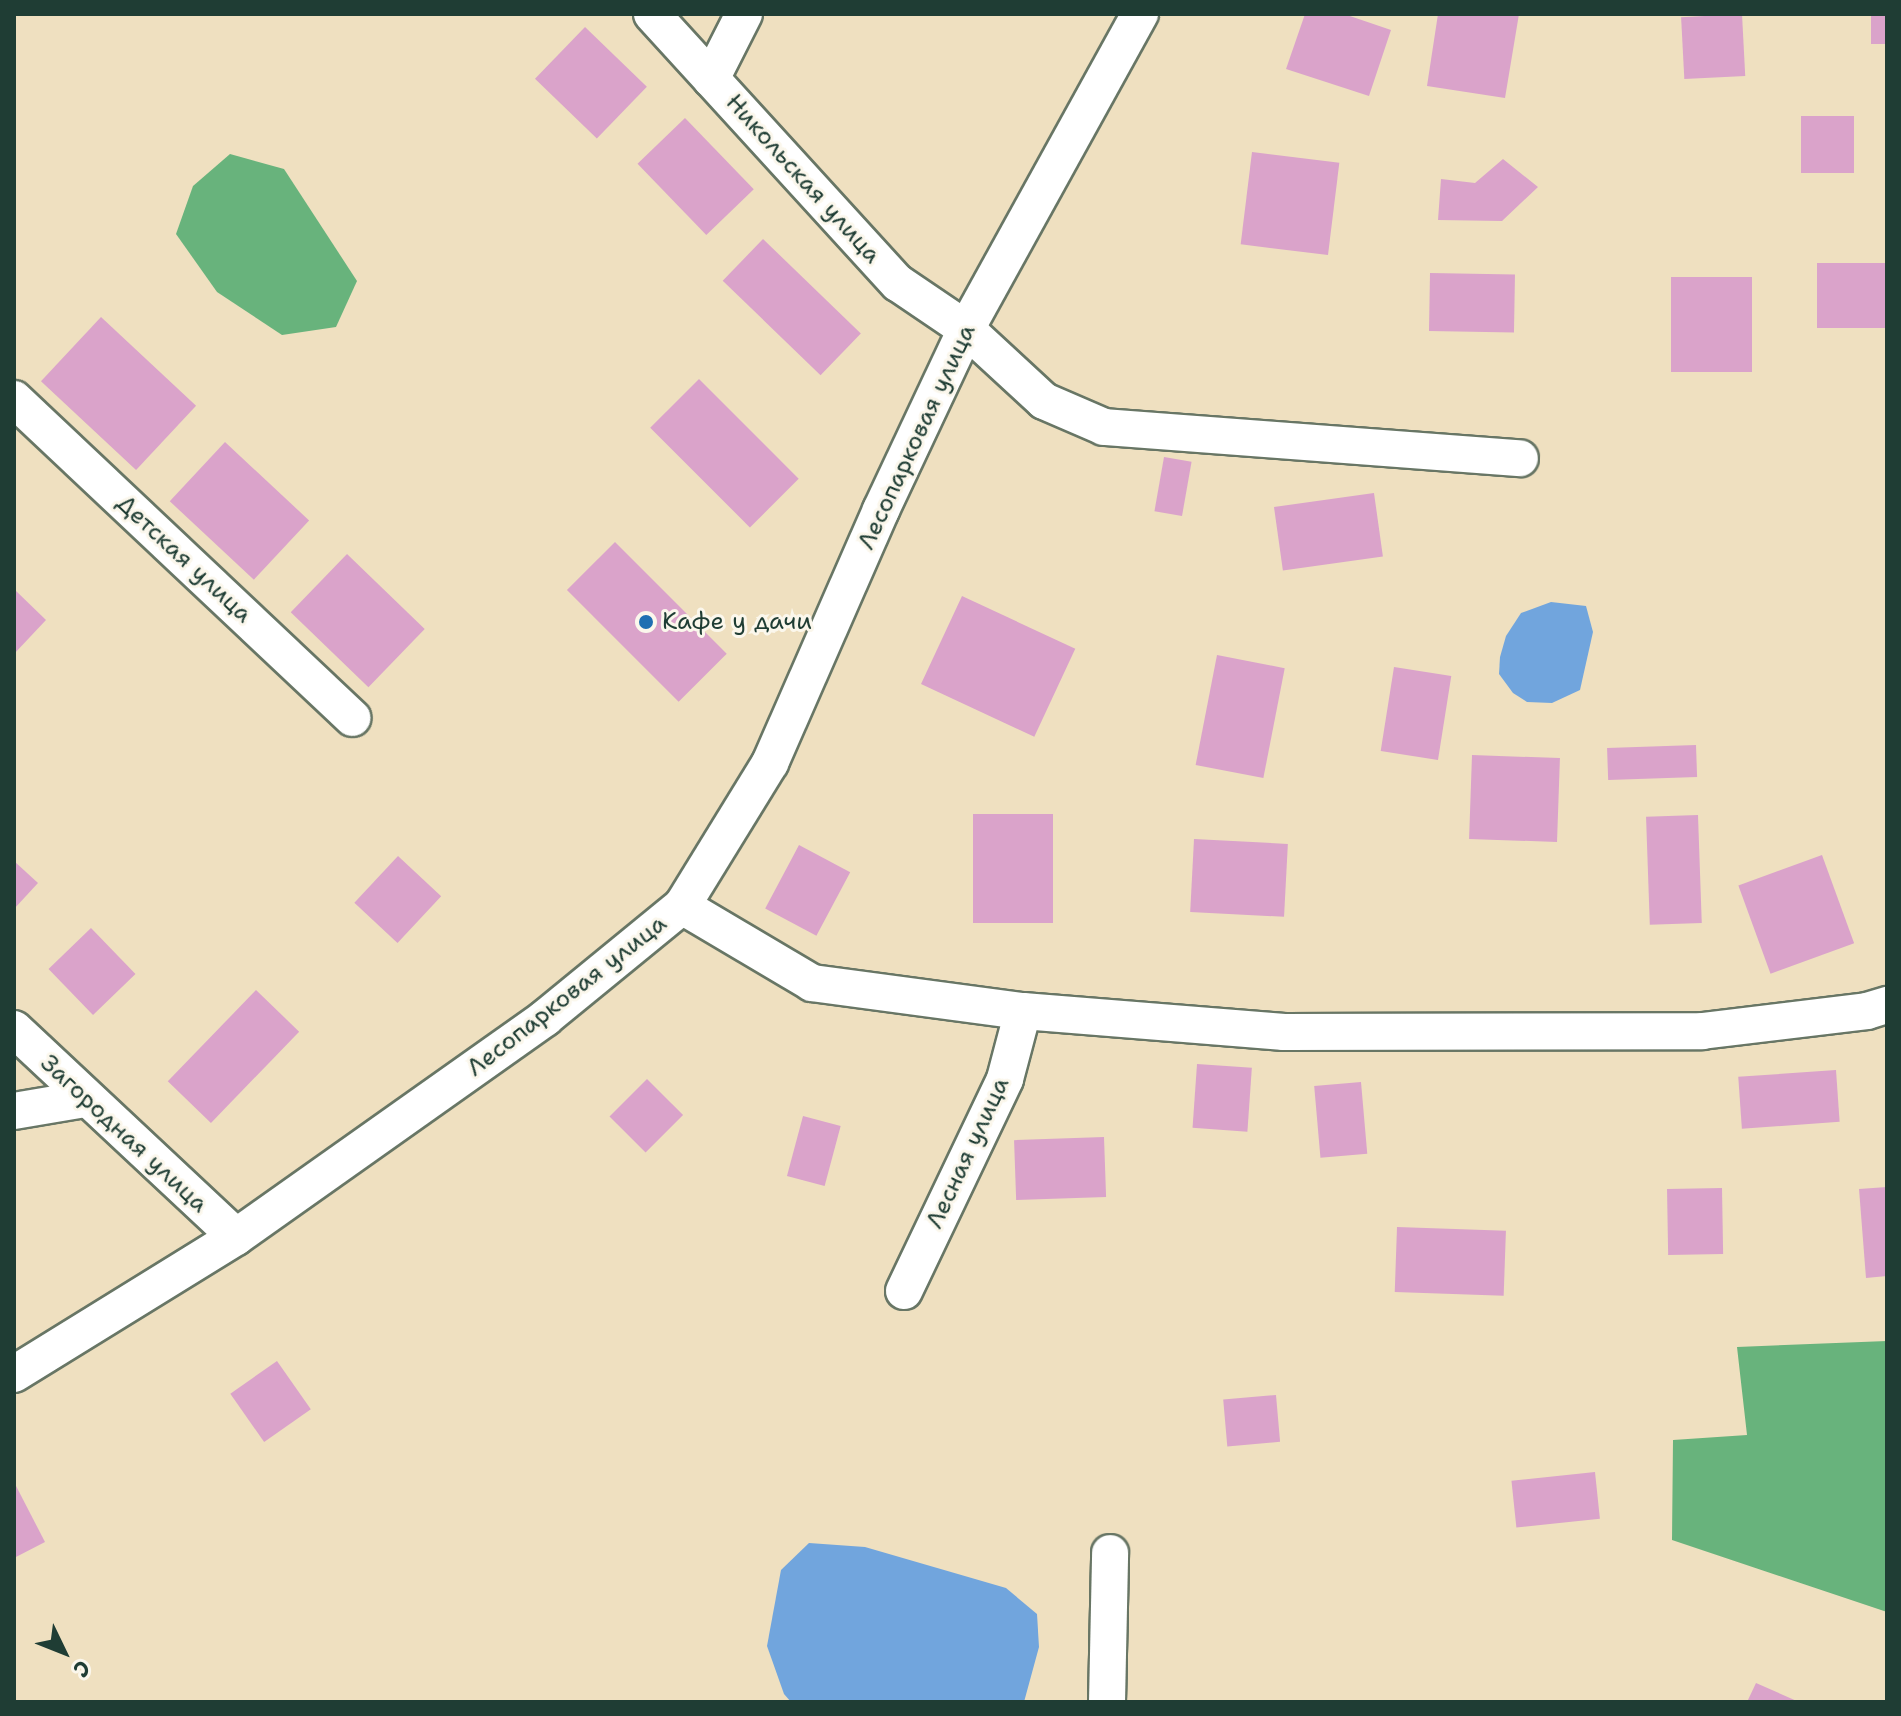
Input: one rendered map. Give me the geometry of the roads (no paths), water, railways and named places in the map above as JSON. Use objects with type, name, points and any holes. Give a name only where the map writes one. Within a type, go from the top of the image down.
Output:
[{"type":"street","name":"Никольская улица","points":[[652,14],[898,283],[966,329],[1044,401],[1104,427],[1520,458]]},
{"type":"street","points":[[711,79],[744,14]]},
{"type":"street","name":"Лесопарковая улица","points":[[14,1374],[236,1237],[545,1018],[682,906],[770,763],[881,510],[966,329],[1140,14]]},
{"type":"street","name":"Детская улица","points":[[14,399],[353,718]]},
{"type":"street","points":[[682,906],[812,983],[1023,1011],[1284,1032],[1702,1031],[1867,1011],[1887,1005]]},
{"type":"street","name":"Лесная улица","points":[[904,1291],[1005,1079],[1023,1011]]},
{"type":"street","name":"Загородная улица","points":[[14,1029],[85,1099],[236,1237]]},
{"type":"street","points":[[14,1111],[85,1099]]},
{"type":"street","points":[[1107,1702],[1110,1553]]},
{"type":"water","points":[[1551,602],[1586,606],[1593,632],[1580,690],[1552,703],[1527,702],[1513,693],[1499,674],[1500,657],[1506,636],[1521,613]]},
{"type":"water","points":[[809,1543],[865,1547],[1006,1588],[1037,1614],[1039,1647],[1024,1702],[791,1702],[784,1694],[767,1646],[781,1570]]},
{"type":"place","name":"Кафе у дачи","points":[[646,622]]}]
